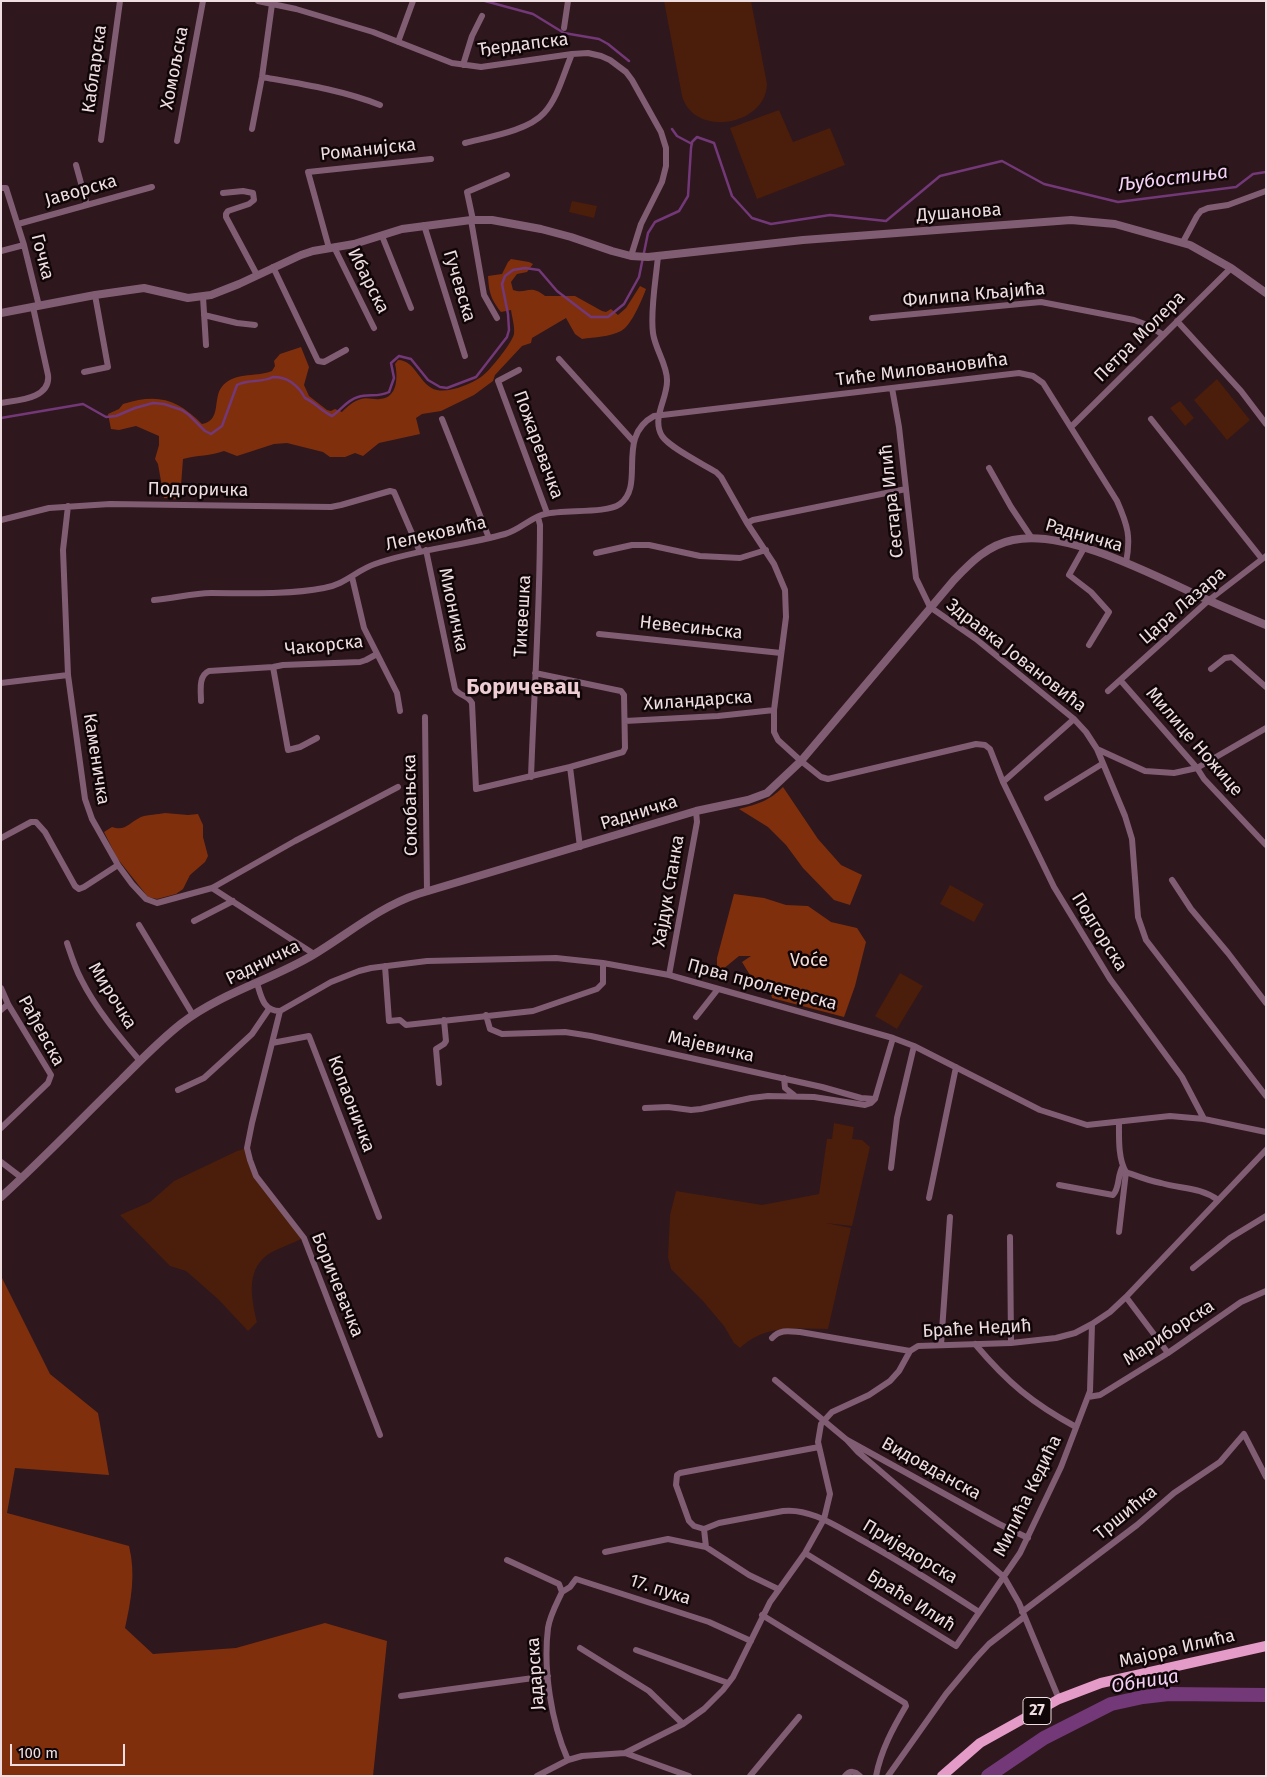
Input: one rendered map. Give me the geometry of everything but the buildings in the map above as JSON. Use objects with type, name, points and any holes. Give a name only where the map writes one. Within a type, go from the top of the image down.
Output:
[{"type":"main road","name":"Мајора Илића","points":[[942,1776],[980,1743],[1059,1699],[1088,1687],[1266,1646]]},
{"type":"street","name":"Кабларска","points":[[101,140],[120,1]]},
{"type":"street","name":"Хомољска","points":[[177,141],[203,1]]},
{"type":"street","name":"Ђердапска","points":[[258,1],[338,21],[452,63],[463,65],[481,67],[572,54],[588,54],[601,56],[619,66],[632,80],[664,140],[667,155],[662,182],[641,224],[635,256]]},
{"type":"street","points":[[398,42],[413,1]]},
{"type":"street","points":[[564,28],[568,1]]},
{"type":"street","points":[[252,129],[262,77],[272,4]]},
{"type":"street","points":[[463,65],[472,36],[482,16]]},
{"type":"street","points":[[465,143],[517,128],[536,120],[545,112],[555,95],[572,54]]},
{"type":"street","points":[[262,77],[318,86],[358,96],[380,105]]},
{"type":"street","name":"Романијска","points":[[308,172],[431,159]]},
{"type":"street","points":[[76,166],[87,205]]},
{"type":"street","name":"Ибарска","points":[[308,172],[331,248],[374,328]]},
{"type":"street","points":[[497,318],[483,289],[466,192],[507,175]]},
{"type":"street","name":"Јаворска","points":[[18,224],[152,187]]},
{"type":"street","name":"Гочка","points":[[1,403],[37,395],[48,384],[48,375],[24,245],[4,188]]},
{"type":"street","points":[[223,192],[243,191],[253,194],[254,200],[249,204],[228,212],[226,217],[257,275]]},
{"type":"street","points":[[1183,242],[1201,211],[1266,191]]},
{"type":"street","name":"Душанова","points":[[203,297],[225,290],[301,255],[382,236],[402,229],[472,220],[492,220],[541,229],[635,256],[648,257],[803,240],[1071,220],[1115,224],[1183,242],[1231,268],[1266,293]]},
{"type":"street","name":"Гучевска","points":[[424,225],[465,356]]},
{"type":"street","points":[[382,236],[411,308]]},
{"type":"street","points":[[1,251],[24,245]]},
{"type":"street","points":[[658,256],[653,331],[668,382],[659,415],[659,426],[662,436],[672,445],[721,477],[747,523],[779,573],[785,590],[786,617],[773,726],[775,736],[801,761]]},
{"type":"street","points":[[273,267],[318,361],[324,362],[346,350]]},
{"type":"street","name":"Петра Молера","points":[[1071,428],[1231,268]]},
{"type":"street","points":[[1,313],[144,288],[188,298],[203,297],[206,344]]},
{"type":"street","points":[[84,372],[108,367],[96,295]]},
{"type":"street","name":"Филипа Кљајића","points":[[872,318],[1042,302],[1134,320],[1150,326],[1164,335]]},
{"type":"street","points":[[204,315],[237,323],[255,325]]},
{"type":"street","points":[[1177,321],[1235,384],[1266,424]]},
{"type":"street","points":[[558,359],[634,442]]},
{"type":"street","name":"Пожаревачка","points":[[519,370],[498,381],[547,514]]},
{"type":"street","name":"Тиће Миловановића","points":[[659,415],[1024,374],[1033,376],[1043,383],[1116,501],[1123,516],[1129,543],[1126,563]]},
{"type":"street","name":"Сестара Илић","points":[[892,388],[899,427],[916,578],[930,607]]},
{"type":"street","name":"Лелековића","points":[[154,600],[209,593],[254,594],[313,590],[332,586],[352,577],[370,565],[514,531],[547,514],[612,508],[626,498],[630,490],[634,442],[644,423],[648,419],[659,415]]},
{"type":"street","points":[[442,419],[489,538]]},
{"type":"street","points":[[1152,419],[1264,558]]},
{"type":"street","points":[[989,468],[1031,537]]},
{"type":"street","points":[[747,523],[753,520],[906,489]]},
{"type":"street","name":"Подгоричка","points":[[1,520],[29,512],[68,506],[110,504],[330,507],[386,491],[394,492]]},
{"type":"street","name":"Мионичка","points":[[394,492],[423,551],[455,689],[460,694],[467,696],[472,703],[476,789],[531,777],[621,753],[625,748],[625,721]]},
{"type":"street","name":"Каменичка","points":[[68,506],[63,550],[68,674],[88,810],[118,866],[141,894],[151,902],[157,903],[212,888]]},
{"type":"street","name":"Тиквешка","points":[[531,777],[540,582],[540,525],[538,517]]},
{"type":"street","name":"Радничка","points":[[1,1196],[22,1178],[140,1061],[193,1015],[314,954],[388,907],[427,892],[696,811],[760,796],[773,789],[801,761],[965,568],[983,553],[1004,542],[1031,537],[1084,548],[1169,580],[1266,625]]},
{"type":"street","points":[[596,553],[632,545],[649,545],[700,556],[740,558],[766,550]]},
{"type":"street","points":[[1084,548],[1070,575],[1091,592],[1109,612],[1089,645]]},
{"type":"street","name":"Цара Лазара","points":[[1108,691],[1209,600],[1264,558]]},
{"type":"street","name":"Чакорска","points":[[352,577],[364,628],[397,693],[400,711]]},
{"type":"street","name":"Здравка Јовановића","points":[[930,607],[976,639],[1074,719],[1086,732],[1097,749],[1125,816],[1132,839],[1138,917],[1146,940],[1266,1096]]},
{"type":"street","name":"Невесињска","points":[[599,634],[781,653]]},
{"type":"street","name":"Чакорска","points":[[201,702],[201,680],[206,672],[282,665],[360,662],[378,654]]},
{"type":"street","points":[[1211,669],[1225,658],[1232,657],[1266,687]]},
{"type":"street","name":"Чакорска","points":[[273,667],[288,750],[300,747],[317,738]]},
{"type":"street","points":[[535,673],[621,691],[624,695],[625,721]]},
{"type":"street","points":[[1,683],[68,674]]},
{"type":"street","name":"Милице Ножице","points":[[1121,681],[1197,768],[1204,779],[1266,845]]},
{"type":"street","name":"Хиландарска","points":[[625,721],[718,716],[774,710]]},
{"type":"street","name":"Сокобањска","points":[[425,716],[427,892]]},
{"type":"street","points":[[1003,782],[1074,719]]},
{"type":"street","points":[[1097,749],[1145,771],[1174,773],[1197,768],[1266,728]]},
{"type":"street","name":"Подгорска","points":[[801,761],[822,777],[828,779],[976,744],[985,744],[990,749],[1041,864],[1067,910],[1110,979],[1182,1077],[1204,1119]]},
{"type":"street","points":[[1048,798],[1102,764]]},
{"type":"street","points":[[570,767],[580,847]]},
{"type":"street","points":[[314,954],[212,888],[398,787]]},
{"type":"street","name":"Хајдук Станка","points":[[669,976],[697,822],[696,811]]},
{"type":"street","points":[[1,838],[31,822],[36,822],[45,832],[75,886],[79,888],[84,887],[118,866]]},
{"type":"street","points":[[1172,880],[1192,909],[1266,1004]]},
{"type":"street","points":[[194,921],[233,901]]},
{"type":"street","points":[[139,925],[193,1015]]},
{"type":"street","name":"Мирочка","points":[[67,942],[79,975],[89,993],[110,1025],[140,1061]]},
{"type":"street","name":"Прва пролетерска","points":[[280,1011],[345,976],[385,966],[427,961],[556,958],[603,963],[669,976],[894,1038],[914,1046],[1040,1110],[1087,1125],[1120,1123],[1170,1116],[1204,1119],[1266,1132]]},
{"type":"street","points":[[385,966],[389,1021],[400,1020],[406,1025],[533,1011],[597,989],[603,983],[603,963]]},
{"type":"street","points":[[257,983],[264,1004],[269,1009],[280,1011]]},
{"type":"street","name":"Рађевска","points":[[1,988],[8,1004],[52,1075],[48,1083],[1,1128]]},
{"type":"street","points":[[696,1017],[718,989]]},
{"type":"street","points":[[1,1010],[8,1004]]},
{"type":"street","points":[[178,1090],[204,1078],[252,1034],[269,1009]]},
{"type":"street","name":"Боричевачка","points":[[280,1011],[247,1148],[256,1176],[304,1238],[380,1435]]},
{"type":"street","name":"Мајевичка","points":[[486,1016],[490,1029],[502,1034],[565,1032],[591,1036],[784,1078],[862,1098],[875,1099]]},
{"type":"street","points":[[439,1083],[436,1049],[446,1041],[444,1020]]},
{"type":"street","name":"Копаоничка","points":[[272,1043],[309,1036],[379,1217]]},
{"type":"street","points":[[645,1108],[696,1110],[768,1096],[836,1099],[865,1105],[875,1099],[894,1038]]},
{"type":"street","points":[[891,1168],[897,1118],[914,1046]]},
{"type":"street","points":[[929,1198],[956,1067]]},
{"type":"street","points":[[784,1078],[785,1088],[795,1096]]},
{"type":"street","points":[[1119,1232],[1124,1169],[1120,1142],[1120,1123]]},
{"type":"street","name":"Браће Недић","points":[[823,1421],[832,1412],[869,1395],[890,1381],[899,1371],[910,1351],[918,1346],[1011,1343],[1056,1338],[1075,1333],[1092,1324],[1126,1298],[1266,1151]]},
{"type":"street","points":[[1,1162],[22,1178]]},
{"type":"street","points":[[1059,1185],[1113,1195],[1117,1189],[1120,1170],[1124,1169]]},
{"type":"street","points":[[1124,1169],[1161,1184],[1196,1189],[1211,1194],[1218,1200]]},
{"type":"street","points":[[1193,1268],[1230,1238],[1266,1216]]},
{"type":"street","points":[[941,1345],[950,1217]]},
{"type":"street","points":[[1010,1237],[1011,1343]]},
{"type":"street","name":"Мариборска","points":[[1088,1398],[1100,1395],[1168,1353],[1242,1302],[1266,1291]]},
{"type":"street","points":[[1126,1298],[1168,1353]]},
{"type":"street","name":"Милића Кедића","points":[[1059,1699],[1015,1595],[1004,1577],[1028,1538],[1061,1467],[1088,1398],[1091,1384],[1092,1324]]},
{"type":"street","points":[[772,1338],[779,1332],[793,1331],[910,1351]]},
{"type":"street","points":[[975,1344],[1006,1379],[1027,1397],[1050,1413],[1076,1427]]},
{"type":"street","name":"Видовданска","points":[[775,1380],[847,1440],[1028,1538]]},
{"type":"street","points":[[625,1754],[683,1724],[704,1709],[728,1683],[751,1641],[762,1615],[778,1589],[805,1553],[824,1519],[830,1494],[819,1447],[818,1432],[823,1421]]},
{"type":"street","name":"Тршићка","points":[[888,1776],[946,1694],[989,1644],[1023,1614],[1174,1493],[1220,1462],[1244,1434],[1266,1477]]},
{"type":"street","points":[[847,1440],[858,1452],[1004,1577]]},
{"type":"street","points":[[706,1548],[704,1529],[694,1526],[689,1521],[676,1484],[677,1475],[819,1447]]},
{"type":"street","name":"Приједорска","points":[[704,1529],[719,1523],[783,1510],[795,1511],[824,1519],[925,1577],[979,1612]]},
{"type":"street","points":[[605,1552],[668,1539],[706,1548],[749,1575],[778,1589]]},
{"type":"street","name":"Браће Илић","points":[[805,1553],[956,1646],[1004,1577]]},
{"type":"street","points":[[507,1560],[559,1584],[562,1592]]},
{"type":"street","name":"17. пука","points":[[562,1592],[570,1587],[576,1579],[709,1622],[751,1641]]},
{"type":"street","name":"Јадарска","points":[[562,1592],[548,1628],[547,1653],[548,1676],[557,1733],[568,1760]]},
{"type":"street","points":[[762,1615],[905,1703],[906,1706],[882,1754],[876,1776]]},
{"type":"street","points":[[580,1648],[649,1691],[683,1724]]},
{"type":"street","points":[[636,1650],[728,1683]]},
{"type":"street","points":[[401,1696],[548,1676]]},
{"type":"street","points":[[750,1776],[799,1717]]},
{"type":"street","points":[[537,1776],[568,1760],[595,1754],[625,1754],[689,1776]]},
{"type":"street","points":[[845,1776],[852,1771],[860,1776]]},
{"type":"shaded area","points":[[664,1],[751,1],[767,84],[764,98],[755,110],[743,117],[729,121],[714,122],[700,118],[689,109],[682,96]]},
{"type":"shaded area","points":[[779,110],[793,142],[830,128],[845,165],[757,199],[730,128]]},
{"type":"shaded area","points":[[572,201],[597,206],[594,218],[569,212]]},
{"type":"shaded area","points":[[1217,379],[1250,420],[1227,440],[1194,400]]},
{"type":"shaded area","points":[[1180,401],[1194,418],[1185,426],[1170,408]]},
{"type":"shaded area","points":[[950,885],[984,904],[974,922],[940,904]]},
{"type":"shaded area","points":[[900,973],[923,986],[897,1029],[875,1016]]},
{"type":"shaded area","points":[[834,1123],[854,1127],[852,1139],[862,1140],[870,1147],[852,1226],[826,1223],[851,1228],[828,1329],[771,1331],[750,1340],[740,1348],[734,1343],[724,1326],[702,1300],[671,1269],[668,1257],[670,1215],[676,1191],[762,1205],[819,1194],[827,1139],[832,1139]]},
{"type":"shaded area","points":[[247,1148],[252,1169],[304,1238],[272,1252],[263,1258],[257,1266],[252,1283],[252,1293],[257,1322],[248,1331],[218,1299],[186,1271],[170,1266],[120,1215],[150,1202],[174,1181]]},
{"type":"green space","points":[[511,259],[533,264],[527,272],[517,274],[511,282],[513,290],[535,290],[545,296],[575,296],[602,311],[606,312],[611,309],[618,315],[626,308],[640,286],[646,289],[629,324],[621,331],[607,336],[582,339],[575,334],[566,318],[532,338],[531,343],[522,346],[495,375],[493,381],[474,395],[441,411],[422,414],[416,418],[420,434],[379,443],[363,456],[355,453],[345,457],[330,457],[323,452],[287,443],[274,444],[237,456],[224,451],[183,459],[180,499],[164,498],[158,464],[155,459],[159,445],[159,436],[136,426],[119,430],[111,429],[108,414],[119,409],[123,404],[147,399],[166,400],[184,409],[202,424],[208,422],[214,414],[221,388],[226,383],[238,377],[272,371],[275,366],[274,361],[280,354],[301,347],[309,367],[304,385],[309,396],[331,411],[335,409],[342,412],[350,404],[358,400],[366,398],[380,399],[390,395],[395,386],[395,364],[398,360],[409,364],[431,388],[442,391],[466,385],[481,377],[489,369],[505,350],[514,334],[511,310],[501,312],[491,296],[488,276],[502,274]]},
{"type":"green space","points":[[783,787],[818,839],[841,865],[862,875],[850,905],[834,900],[803,868],[786,845],[768,827],[739,809],[773,796]]},
{"type":"green space","points":[[165,813],[198,814],[203,825],[203,837],[208,856],[205,862],[190,875],[183,889],[176,894],[157,899],[148,897],[117,858],[104,832],[112,827],[120,828],[127,826],[144,816]]},
{"type":"green space","name":"Voće","points":[[734,894],[764,898],[786,905],[808,906],[831,922],[857,928],[866,942],[855,986],[844,1017],[772,998],[769,986],[750,975],[742,962],[751,956],[739,956],[717,974],[717,958]]},
{"type":"green space","points":[[1,1276],[50,1374],[98,1413],[109,1475],[15,1468],[7,1513],[129,1546],[132,1567],[131,1598],[125,1628],[153,1654],[236,1648],[325,1623],[387,1641],[373,1776],[1,1776]]},
{"type":"waterway","points":[[485,1],[533,14],[564,33],[599,39],[629,61]]},
{"type":"waterway","points":[[672,129],[677,136],[692,144]]},
{"type":"waterway","name":"Љубостиња","points":[[1,418],[83,404],[106,417],[116,416],[153,403],[164,404],[182,410],[205,431],[211,434],[222,426],[237,385],[246,382],[273,377],[283,378],[296,386],[305,398],[332,416],[354,398],[381,395],[389,392],[394,378],[391,363],[399,356],[411,359],[428,380],[440,387],[447,388],[476,377],[507,337],[509,330],[508,314],[502,284],[505,276],[513,270],[525,268],[539,270],[557,291],[591,317],[608,317],[624,304],[639,277],[648,233],[655,222],[679,211],[688,196],[691,148],[692,142],[697,137],[714,143],[732,196],[752,218],[771,224],[830,215],[886,221],[940,176],[1002,161],[1044,184],[1118,202],[1236,187],[1253,174],[1266,172]]},
{"type":"waterway","name":"Обница","points":[[988,1776],[1044,1738],[1111,1704],[1169,1694],[1266,1695]]},
{"type":"district","name":"Боричевац","points":[[523,688]]}]
